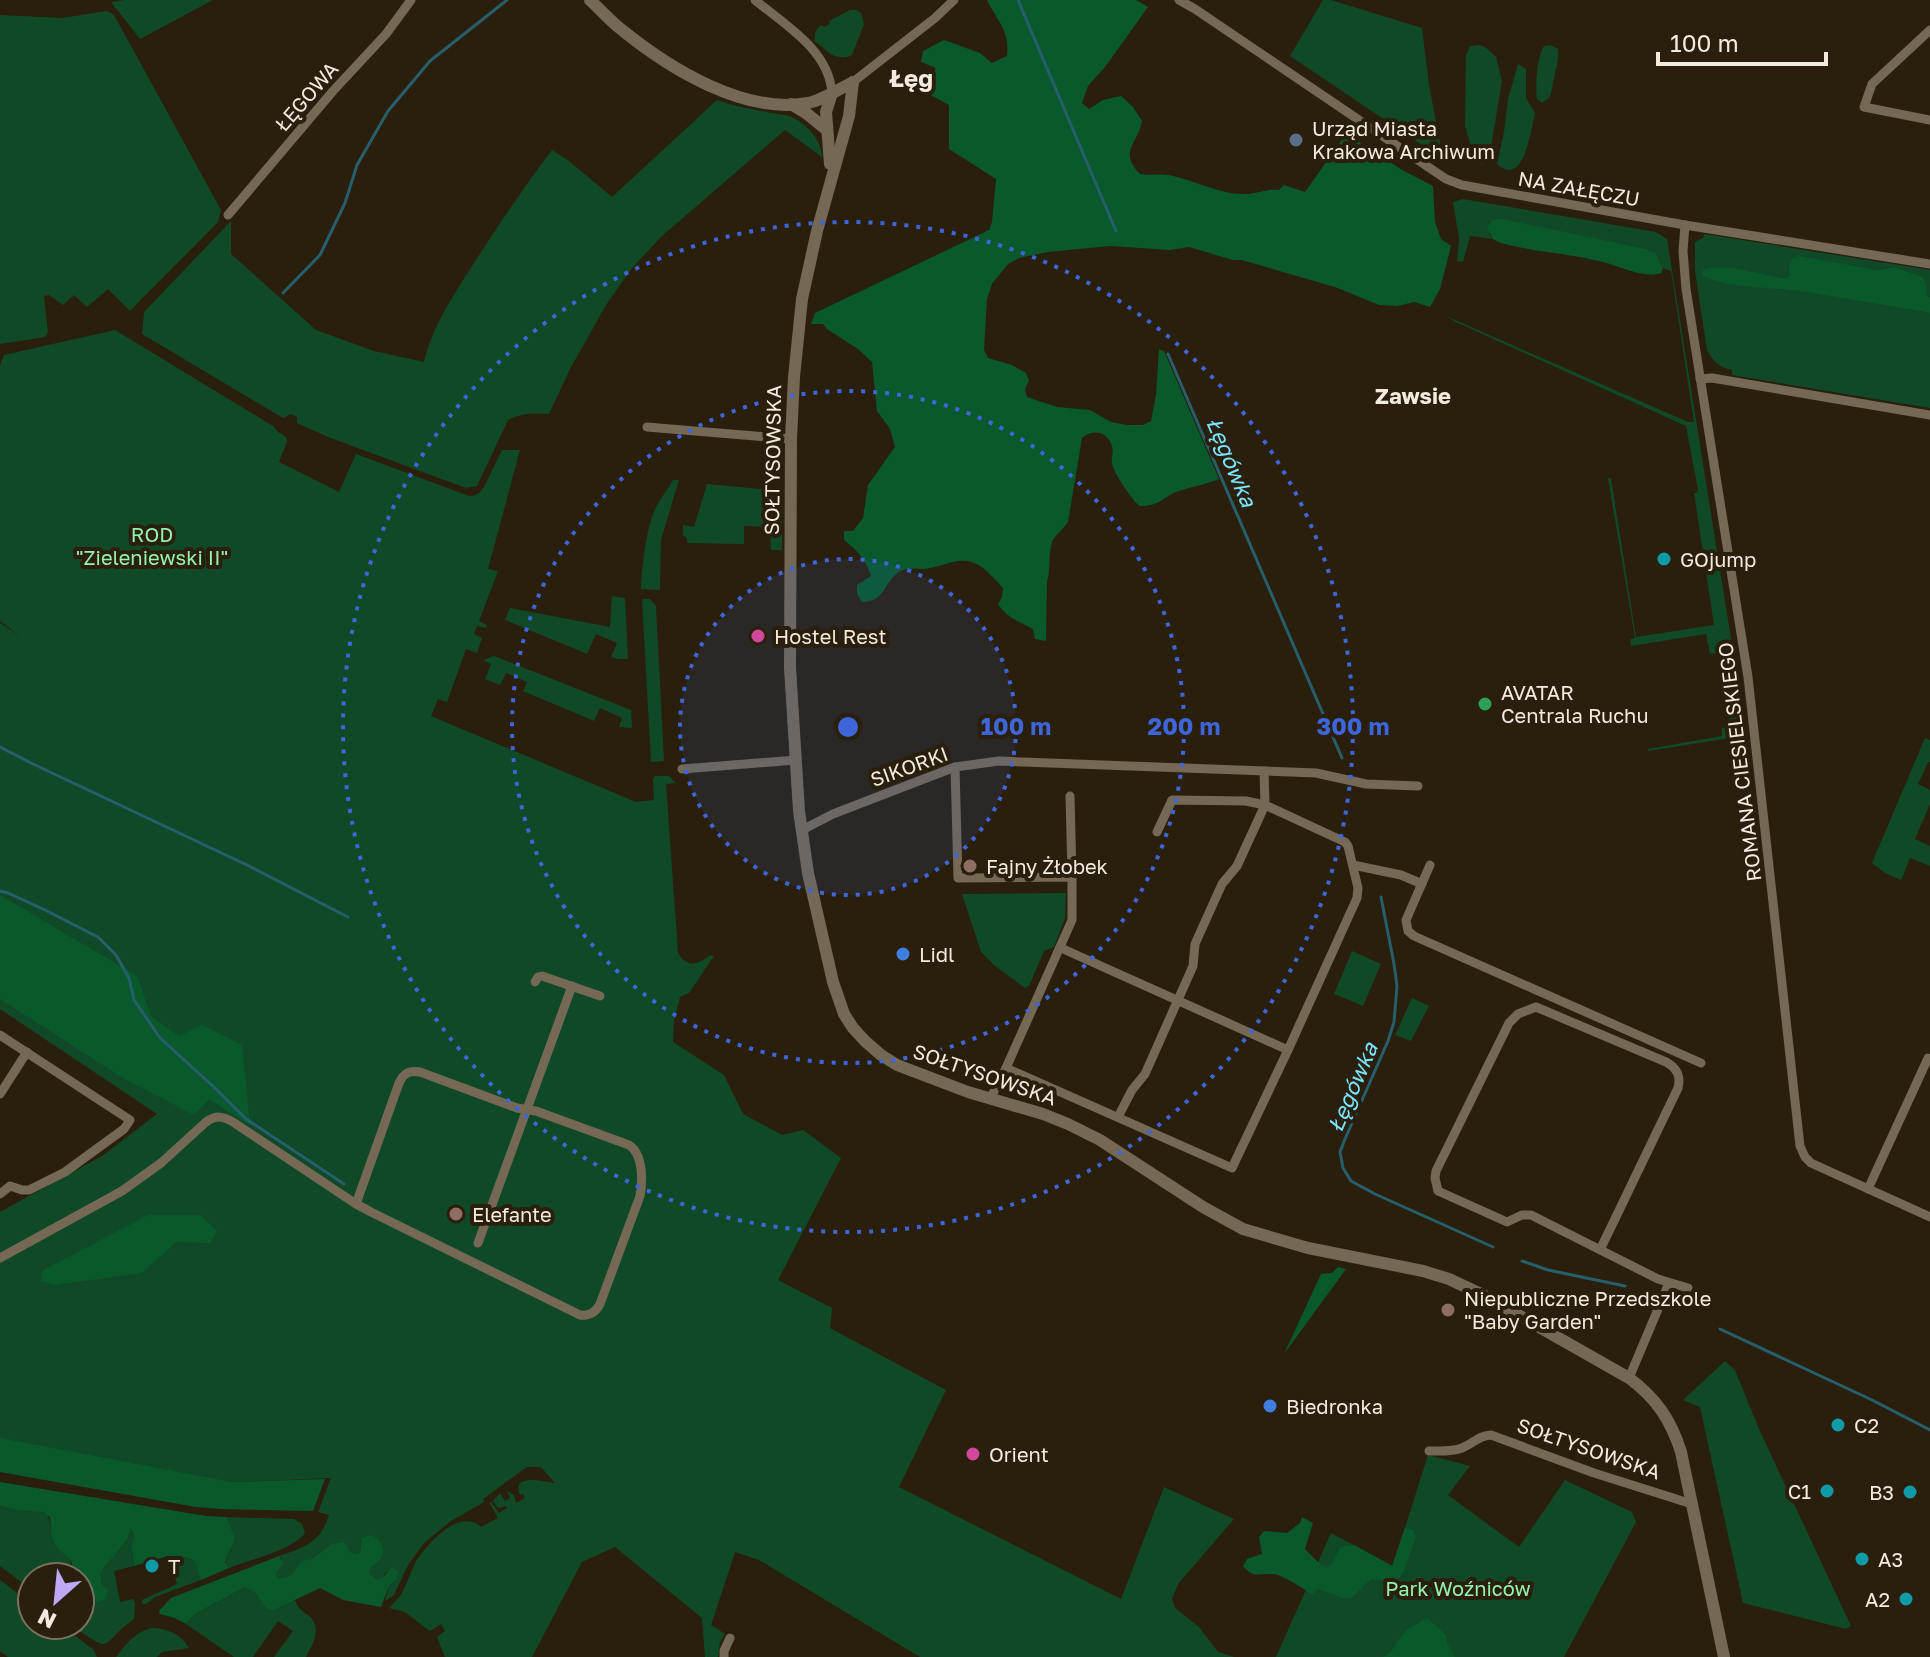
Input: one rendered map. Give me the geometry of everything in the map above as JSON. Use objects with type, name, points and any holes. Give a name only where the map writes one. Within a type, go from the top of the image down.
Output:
[{"type":"street","name":"ŁĘGOWA","points":[[228,215],[333,91],[386,34],[411,0]]},
{"type":"street","points":[[590,0],[621,30],[680,70],[722,92],[736,97],[791,104],[811,102],[853,82],[954,0]]},
{"type":"street","points":[[755,0],[802,37],[828,75],[832,93]]},
{"type":"street","name":"NA ZAŁĘCZU","points":[[1179,0],[1446,179],[1462,185],[1930,264]]},
{"type":"street","points":[[1930,30],[1872,84],[1864,107],[1930,120]]},
{"type":"street","name":"SOŁTYSOWSKA","points":[[853,82],[846,129],[831,177],[802,299],[791,439],[790,668],[802,830],[808,873],[833,982],[844,1014],[873,1049],[897,1065],[935,1081],[1043,1114],[1086,1133],[1243,1229],[1325,1252],[1430,1273],[1460,1284],[1629,1378],[1646,1391],[1668,1418],[1681,1452],[1724,1657]]},
{"type":"street","name":"SOŁTYSOWSKA","points":[[831,177],[826,108],[832,93]]},
{"type":"street","points":[[791,104],[827,130]]},
{"type":"street","name":"ROMANA CIESIELSKIEGO","points":[[1685,225],[1683,269],[1748,677],[1800,1146],[1811,1163],[1930,1217]]},
{"type":"street","points":[[1700,379],[1712,378],[1930,415]]},
{"type":"street","points":[[647,427],[791,439]]},
{"type":"street","points":[[682,769],[796,760]]},
{"type":"street","name":"SIKORKI","points":[[802,830],[833,814],[955,767],[999,761],[1316,773],[1366,784],[1418,786]]},
{"type":"street","points":[[955,767],[958,878],[1072,877]]},
{"type":"street","points":[[1118,1117],[1132,1090],[1145,1074],[1193,966],[1195,944],[1204,923],[1222,884],[1237,866],[1265,805],[1264,771]]},
{"type":"street","points":[[990,1099],[1072,920],[1070,796]]},
{"type":"street","points":[[1006,1068],[1232,1168],[1357,898],[1353,865],[1345,842],[1265,805],[1246,801],[1172,800],[1157,832]]},
{"type":"street","points":[[1353,865],[1401,875],[1422,884]]},
{"type":"street","points":[[1430,865],[1406,920],[1408,931],[1414,936],[1701,1063]]},
{"type":"street","points":[[1061,948],[1288,1050]]},
{"type":"street","points":[[535,982],[542,976],[600,996]]},
{"type":"street","points":[[478,1243],[572,986]]},
{"type":"street","points":[[1600,1250],[1678,1088],[1679,1074],[1666,1062],[1536,1007],[1518,1014],[1509,1023],[1436,1171],[1438,1191],[1507,1222],[1522,1215],[1531,1215],[1600,1250],[1658,1279],[1688,1288]]},
{"type":"street","points":[[0,1035],[130,1120],[120,1132],[65,1172],[29,1190],[10,1186],[0,1180]]},
{"type":"street","points":[[0,1094],[27,1052]]},
{"type":"street","points":[[1868,1189],[1928,1058]]},
{"type":"street","points":[[0,1258],[122,1191],[161,1163],[206,1122],[223,1117],[356,1204],[582,1315],[592,1313],[600,1304],[640,1196],[638,1154],[629,1145],[536,1111],[517,1108],[420,1072],[406,1073],[399,1083],[356,1204]]},
{"type":"street","points":[[0,1194],[10,1186]]},
{"type":"street","points":[[1629,1378],[1669,1283]]},
{"type":"street","name":"SOŁTYSOWSKA","points":[[1429,1451],[1454,1451],[1484,1435],[1491,1435],[1594,1473],[1692,1504]]},
{"type":"street","points":[[724,1657],[730,1638]]},
{"type":"green space","points":[[213,0],[140,39],[111,2]]},
{"type":"green space","points":[[987,0],[1136,0],[1148,7],[1088,86],[1082,103],[1089,109],[1103,100],[1121,96],[1133,107],[1142,121],[1130,159],[1140,174],[1169,175],[1232,193],[1279,190],[1284,185],[1305,192],[1346,134],[1433,186],[1435,222],[1441,239],[1451,246],[1440,289],[1430,307],[1414,302],[1397,306],[1379,305],[1335,287],[1189,247],[1170,250],[1110,246],[1048,252],[1019,258],[1008,264],[992,284],[987,299],[984,350],[988,358],[1026,373],[1029,381],[1025,389],[1027,397],[1057,407],[1090,410],[1111,422],[1143,425],[1151,421],[1159,349],[1164,351],[1219,479],[1176,492],[1154,504],[1140,506],[1113,468],[1113,448],[1107,437],[1095,433],[1082,438],[1068,522],[1053,539],[1051,547],[1046,641],[1035,639],[1033,629],[1005,613],[998,604],[1003,588],[980,566],[966,561],[927,569],[902,570],[876,599],[862,602],[857,594],[857,585],[871,576],[860,556],[844,540],[844,531],[853,531],[863,518],[868,485],[895,447],[890,429],[877,411],[872,362],[823,324],[811,324],[815,313],[989,230],[996,179],[949,149],[949,105],[925,92],[936,68],[921,62],[923,51],[944,40],[980,53],[992,63],[1007,56],[1005,32]]},
{"type":"green space","points":[[1323,0],[1422,28],[1443,159],[1290,56]]},
{"type":"green space","points":[[850,10],[861,13],[864,24],[852,55],[841,57],[815,41],[815,34],[820,26],[830,24],[829,21]]},
{"type":"green space","points":[[107,11],[114,15],[221,210],[218,222],[130,311],[108,289],[87,307],[74,295],[63,305],[49,295],[44,296],[48,333],[45,337],[0,344],[0,15],[62,18]]},
{"type":"green space","points":[[1479,45],[1496,57],[1502,81],[1490,153],[1482,164],[1478,162],[1465,126],[1466,55],[1470,46]]},
{"type":"green space","points":[[1544,46],[1558,49],[1558,59],[1551,93],[1542,103],[1537,99],[1537,71]]},
{"type":"green space","points":[[1518,64],[1526,69],[1526,98],[1535,113],[1525,154],[1514,169],[1506,170],[1497,164],[1508,99]]},
{"type":"green space","points":[[717,100],[792,117],[813,134],[822,157],[785,130],[662,236],[632,268],[606,305],[549,414],[528,414],[508,420],[477,486],[466,488],[328,437],[297,423],[297,417],[291,414],[283,418],[142,334],[144,312],[231,221],[231,254],[316,330],[374,351],[424,362],[432,336],[452,299],[502,220],[552,150],[612,197]]},
{"type":"green space","points":[[1463,199],[1656,232],[1667,239],[1733,651],[1741,705],[1738,711],[1743,752],[1747,757],[1750,786],[1737,787],[1736,737],[1648,751],[1722,736],[1722,728],[1730,726],[1720,653],[1710,654],[1706,634],[1631,646],[1630,639],[1635,638],[1608,478],[1611,478],[1636,637],[1714,625],[1694,493],[1698,490],[1686,426],[1446,316],[1694,422],[1671,271],[1663,268],[1656,253],[1647,249],[1552,230],[1489,233],[1493,239],[1470,236],[1463,262],[1457,261],[1459,238],[1453,202]]},
{"type":"green space","points":[[1502,219],[1647,249],[1656,253],[1663,268],[1661,273],[1646,274],[1599,261],[1498,242],[1487,227],[1492,220]]},
{"type":"green space","points":[[1704,234],[1930,270],[1930,297],[1926,294],[1921,276],[1895,267],[1878,270],[1846,265],[1788,268],[1789,276],[1777,277],[1779,289],[1930,313],[1930,408],[1732,375],[1732,370],[1717,363],[1707,350],[1695,271],[1695,242]]},
{"type":"green space","points":[[1798,256],[1878,270],[1895,267],[1921,276],[1926,283],[1926,294],[1930,297],[1930,313],[1807,292],[1723,283],[1702,275],[1703,270],[1734,268],[1786,278],[1789,276],[1790,262]]},
{"type":"green space","name":"ROD \"Zieleniewski II\"","points":[[115,330],[273,426],[286,437],[287,442],[279,462],[339,492],[356,454],[469,496],[474,495],[484,487],[502,450],[520,450],[488,569],[498,571],[479,621],[487,625],[486,628],[477,626],[474,634],[482,638],[477,653],[466,649],[447,702],[438,699],[431,716],[636,802],[654,800],[655,776],[669,776],[676,783],[666,784],[678,953],[689,963],[714,956],[689,993],[680,997],[673,1042],[724,1075],[743,1114],[782,1135],[803,1130],[841,1158],[778,1280],[832,1308],[830,1328],[946,1390],[899,1487],[1121,1599],[1164,1487],[1234,1519],[1178,1584],[1172,1599],[1175,1608],[1199,1627],[1218,1652],[1234,1657],[920,1657],[759,1560],[735,1552],[711,1625],[725,1634],[720,1642],[718,1657],[705,1657],[702,1618],[615,1547],[582,1562],[532,1657],[445,1657],[437,1637],[445,1631],[441,1624],[430,1631],[405,1612],[389,1608],[402,1593],[420,1555],[444,1531],[463,1522],[472,1522],[481,1527],[498,1518],[489,1502],[499,1513],[507,1508],[498,1508],[493,1501],[500,1493],[505,1501],[510,1498],[507,1491],[514,1495],[516,1503],[525,1498],[518,1488],[524,1481],[555,1483],[541,1467],[527,1467],[483,1499],[484,1502],[451,1521],[425,1542],[408,1565],[394,1595],[385,1601],[389,1586],[397,1579],[386,1572],[382,1579],[376,1579],[370,1573],[362,1538],[360,1552],[356,1555],[331,1544],[311,1560],[305,1560],[292,1575],[275,1576],[282,1567],[279,1556],[304,1546],[321,1532],[329,1515],[318,1512],[331,1478],[233,1482],[0,1439],[0,1212],[102,1156],[157,1114],[0,1009],[0,623],[20,636],[0,621],[0,366],[4,355]]},
{"type":"green space","points":[[673,480],[679,480],[661,540],[660,590],[641,589],[650,526],[656,507]]},
{"type":"green space","points":[[707,484],[782,491],[782,550],[771,550],[770,527],[744,526],[744,544],[687,543],[683,525],[694,527]]},
{"type":"green space","points":[[612,596],[625,598],[628,659],[611,657],[617,643],[596,634],[587,654],[505,620],[510,608],[610,627]]},
{"type":"green space","points":[[642,599],[650,599],[656,606],[664,761],[651,762]]},
{"type":"green space","points":[[494,656],[631,710],[632,728],[619,727],[622,718],[600,708],[594,721],[523,691],[527,682],[506,673],[500,685],[485,679],[491,664],[483,660]]},
{"type":"green space","points":[[1925,738],[1930,740],[1930,762],[1918,784],[1930,790],[1930,804],[1915,839],[1930,846],[1930,866],[1910,858],[1901,880],[1872,863]]},
{"type":"green space","points":[[1066,893],[1065,918],[1054,947],[1044,951],[1029,986],[1025,988],[981,952],[962,894]]},
{"type":"green space","points":[[0,895],[137,976],[151,1016],[179,1036],[202,1025],[242,1045],[250,1126],[209,1099],[194,1115],[123,1078],[0,999]]},
{"type":"green space","points":[[1352,951],[1381,964],[1363,1006],[1334,994]]},
{"type":"green space","points":[[1412,998],[1429,1006],[1411,1041],[1395,1035]]},
{"type":"green space","points":[[148,1215],[200,1215],[217,1231],[210,1243],[176,1242],[142,1273],[55,1285],[41,1281],[42,1271]]},
{"type":"green space","points":[[1338,1267],[1346,1269],[1284,1354],[1321,1274],[1332,1273]]},
{"type":"green space","points":[[1725,1361],[1735,1370],[1759,1429],[1851,1626],[1846,1629],[1743,1603],[1700,1407],[1683,1400]]},
{"type":"green space","points":[[0,1438],[233,1482],[325,1479],[313,1511],[196,1507],[0,1472]]},
{"type":"green space","name":"Park Woźniców","points":[[1428,1455],[1470,1466],[1448,1495],[1519,1547],[1565,1480],[1632,1512],[1636,1522],[1564,1657],[1276,1657],[1331,1533],[1393,1566]]},
{"type":"green space","points":[[0,1482],[226,1517],[234,1535],[225,1563],[229,1568],[201,1580],[195,1563],[185,1557],[171,1566],[168,1556],[134,1566],[131,1546],[134,1534],[131,1529],[127,1540],[100,1573],[102,1585],[108,1591],[106,1599],[96,1603],[96,1561],[71,1561],[54,1543],[50,1517],[43,1512],[0,1506]]},
{"type":"green space","points":[[0,1506],[47,1514],[52,1534],[70,1561],[16,1561],[16,1578],[0,1566]]},
{"type":"green space","points":[[226,1517],[294,1519],[302,1524],[305,1533],[291,1545],[229,1568],[225,1564],[234,1536]]},
{"type":"green space","points":[[1302,1517],[1313,1523],[1305,1549],[1328,1568],[1340,1547],[1354,1545],[1392,1566],[1405,1528],[1413,1530],[1416,1537],[1403,1573],[1397,1580],[1371,1579],[1351,1598],[1319,1589],[1312,1594],[1281,1576],[1253,1574],[1243,1566],[1247,1559],[1262,1554],[1259,1537],[1264,1531],[1287,1533],[1300,1523]]},
{"type":"green space","points":[[131,1529],[134,1534],[131,1546],[134,1566],[114,1571],[120,1602],[133,1599],[135,1603],[134,1619],[101,1644],[95,1641],[96,1596],[102,1585],[100,1573],[127,1540]]},
{"type":"green space","points":[[371,1535],[380,1542],[383,1551],[370,1573],[381,1579],[393,1567],[398,1572],[381,1607],[343,1600],[320,1588],[274,1610],[267,1609],[256,1594],[245,1587],[195,1614],[186,1624],[160,1614],[159,1611],[171,1598],[279,1556],[284,1564],[276,1573],[279,1578],[292,1575],[300,1563],[312,1559],[331,1544],[344,1542],[356,1554],[360,1552],[362,1538]]},
{"type":"green space","points":[[185,1557],[195,1563],[201,1580],[142,1604],[142,1600],[177,1584],[171,1566]]},
{"type":"green space","points":[[0,1580],[16,1592],[16,1641],[82,1641],[93,1649],[97,1657],[8,1657],[0,1651]]},
{"type":"green space","points":[[245,1587],[274,1610],[295,1600],[313,1620],[316,1630],[306,1657],[274,1657],[293,1631],[278,1621],[253,1657],[234,1657],[186,1624],[195,1614]]},
{"type":"green space","points":[[1427,1618],[1446,1635],[1455,1657],[1383,1657],[1390,1653],[1406,1630]]},
{"type":"green space","points":[[151,1628],[173,1633],[189,1648],[162,1652],[157,1657],[116,1657],[135,1636]]},
{"type":"waterway","points":[[283,293],[320,255],[345,203],[357,165],[388,111],[430,61],[507,0]]},
{"type":"waterway","name":"Łęgówka","points":[[1018,0],[1116,231]]},
{"type":"waterway","name":"Łęgówka","points":[[1168,354],[1342,758]]},
{"type":"waterway","points":[[0,747],[348,917]]},
{"type":"waterway","points":[[0,891],[98,937],[116,955],[129,978],[134,1000],[160,1038],[246,1119],[344,1184]]},
{"type":"waterway","name":"Łęgówka","points":[[1381,897],[1397,986],[1394,1022],[1340,1152],[1343,1168],[1351,1181],[1375,1194],[1493,1247]]},
{"type":"waterway","name":"Łęgówka","points":[[1522,1261],[1548,1270],[1625,1286]]},
{"type":"waterway","name":"Łęgówka","points":[[1720,1329],[1930,1430]]},
{"type":"place","name":"Urząd Miasta Krakowa Archiwum","points":[[1296,140]]},
{"type":"place","name":"GOjump","points":[[1664,559]]},
{"type":"place","name":"Hostel Rest","points":[[758,636]]},
{"type":"place","name":"AVATAR Centrala Ruchu","points":[[1485,704]]},
{"type":"place","name":"Fajny Żłobek","points":[[970,866]]},
{"type":"place","name":"Lidl","points":[[903,954]]},
{"type":"place","name":"Elefante","points":[[456,1214]]},
{"type":"place","name":"Niepubliczne Przedszkole \"Baby Garden\"","points":[[1448,1310]]},
{"type":"place","name":"Biedronka","points":[[1270,1406]]},
{"type":"place","name":"C2","points":[[1838,1425]]},
{"type":"place","name":"Orient","points":[[973,1454]]},
{"type":"place","name":"C1","points":[[1827,1491]]},
{"type":"place","name":"B3","points":[[1910,1492]]},
{"type":"place","name":"A3","points":[[1862,1559]]},
{"type":"place","name":"T","points":[[152,1566]]},
{"type":"place","name":"A2","points":[[1906,1599]]},
{"type":"district","name":"Łęg","points":[[911,77]]},
{"type":"district","name":"Zawsie","points":[[1413,395]]}]
